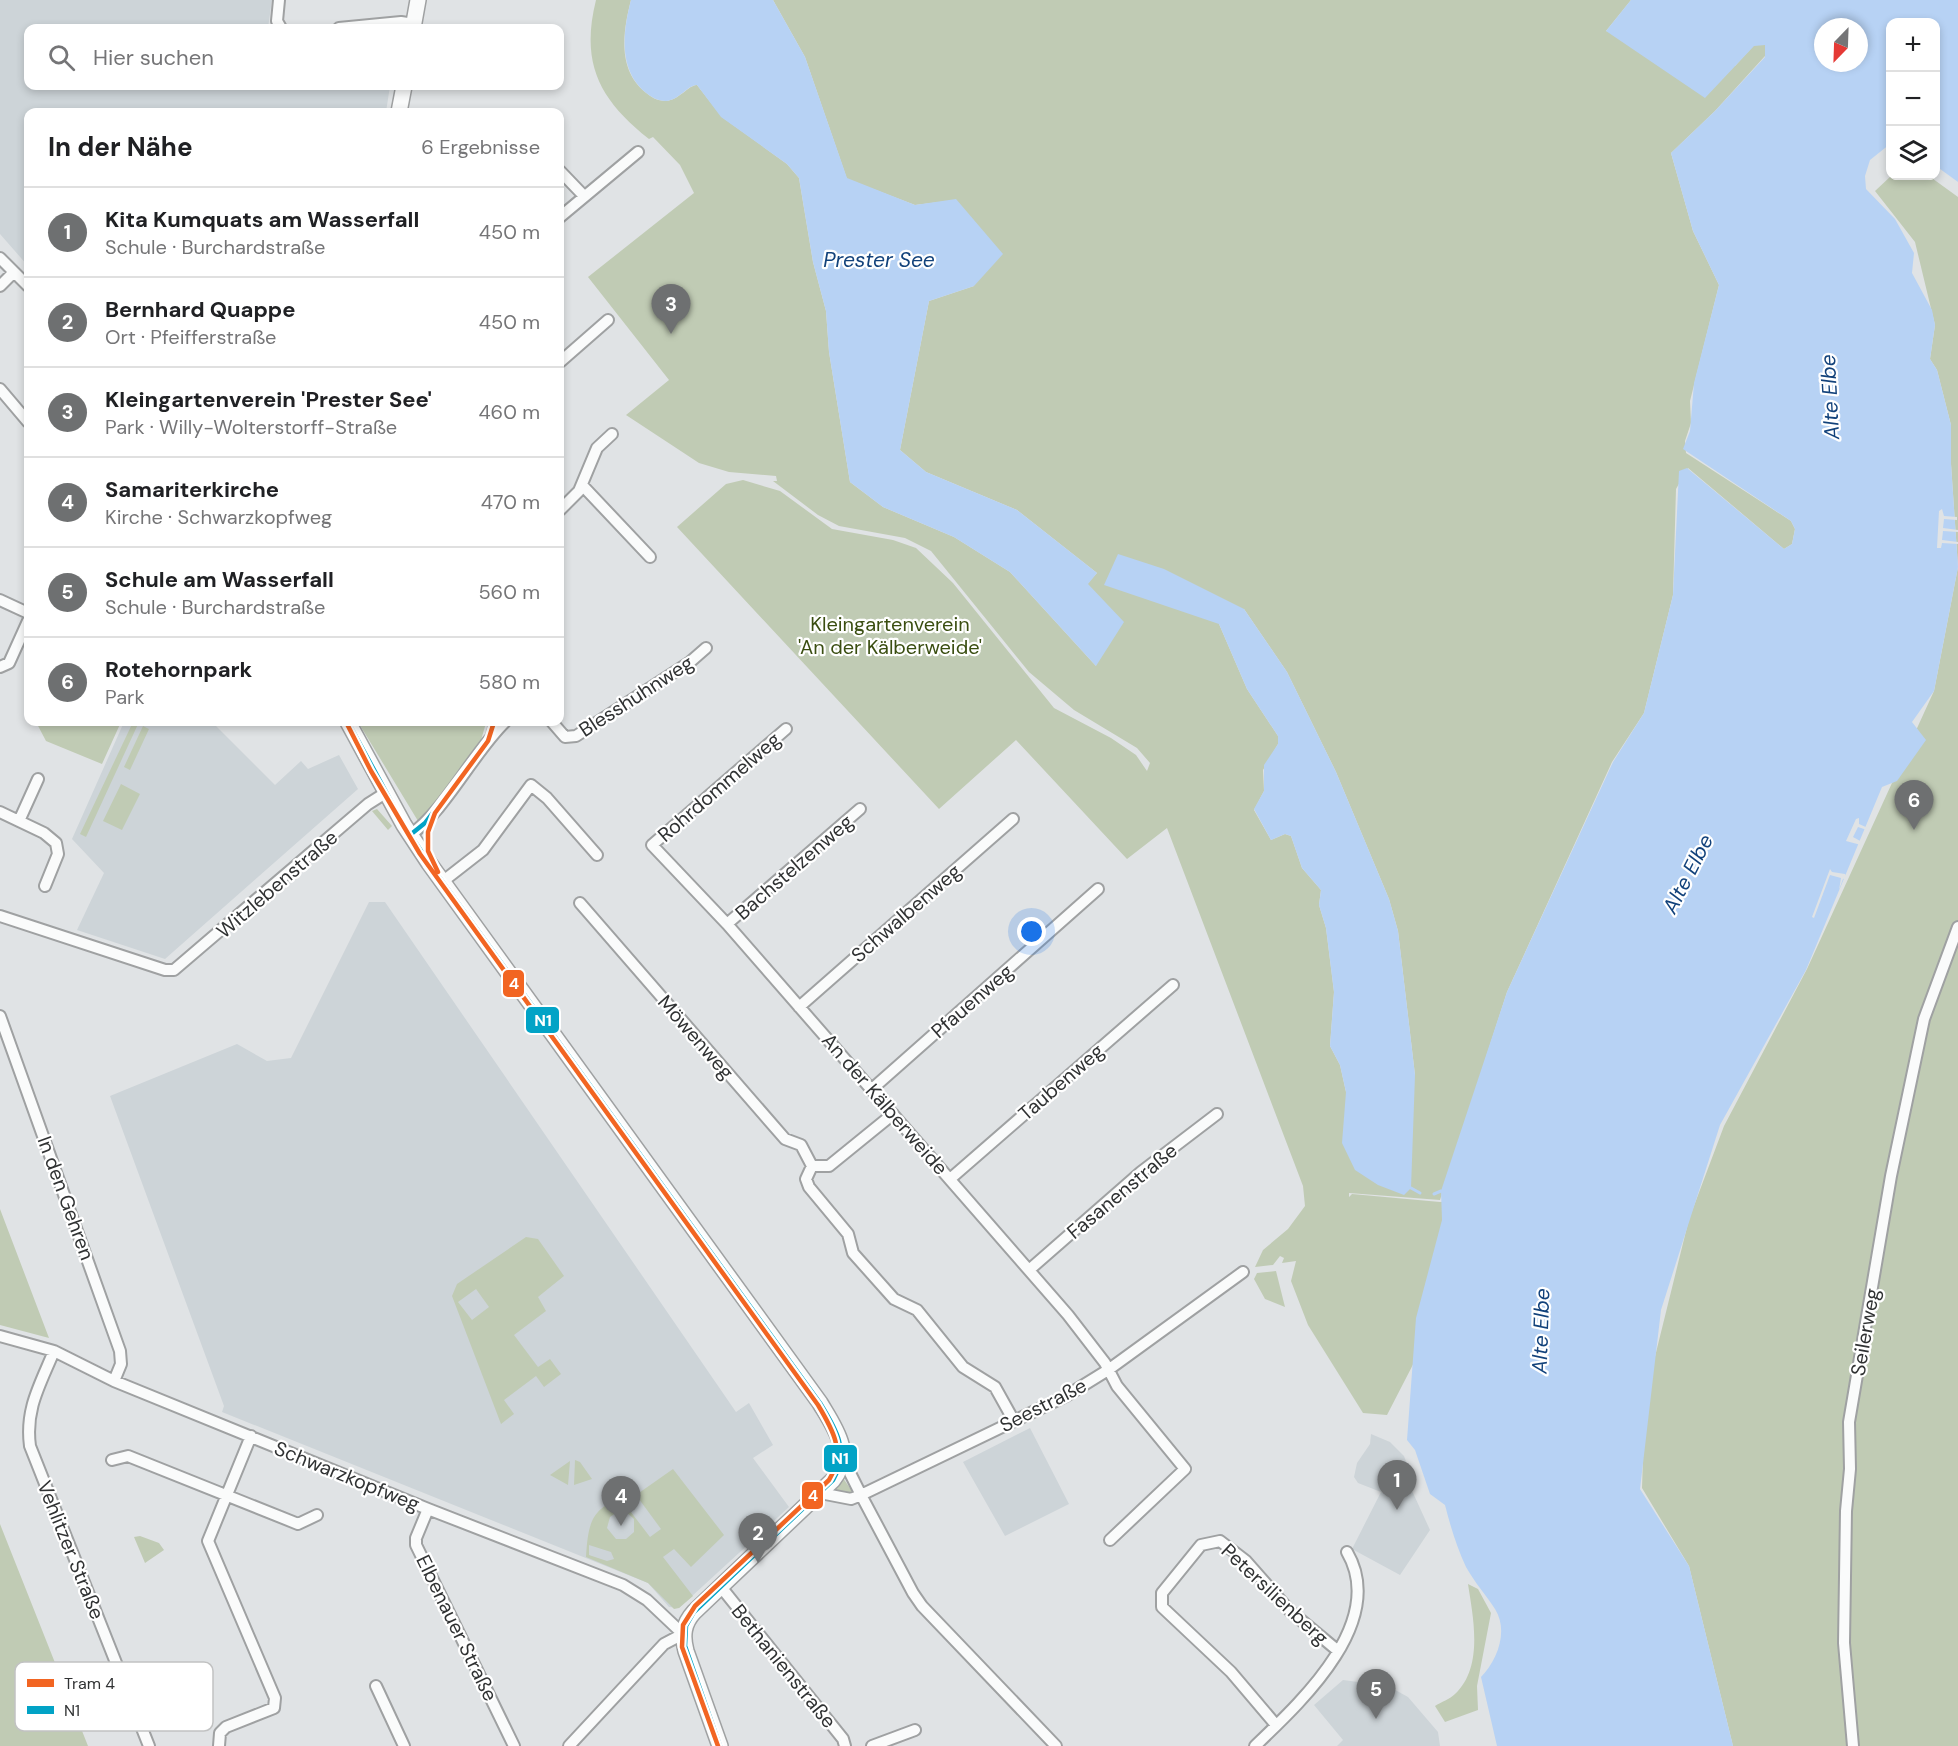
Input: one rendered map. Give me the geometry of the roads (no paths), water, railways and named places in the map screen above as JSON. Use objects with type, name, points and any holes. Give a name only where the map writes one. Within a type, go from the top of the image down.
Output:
[{"type":"main road","points":[[414,24],[418,0]]},
{"type":"main road","points":[[400,108],[403,90]]},
{"type":"main road","points":[[350,726],[410,835],[442,882],[820,1403],[839,1436],[843,1451],[841,1465],[836,1476],[689,1617],[683,1634],[686,1652],[720,1746]]},
{"type":"street","points":[[279,0],[279,24]]},
{"type":"street","points":[[380,24],[401,22],[408,24]]},
{"type":"street","points":[[564,214],[638,152]]},
{"type":"street","points":[[564,175],[584,196]]},
{"type":"street","points":[[0,258],[24,282]]},
{"type":"street","points":[[0,286],[14,272]]},
{"type":"street","points":[[564,358],[608,320]]},
{"type":"street","points":[[0,389],[24,417]]},
{"type":"street","points":[[564,506],[582,485],[597,448],[612,434]]},
{"type":"street","points":[[582,485],[650,557]]},
{"type":"street","points":[[0,600],[24,611]]},
{"type":"street","points":[[0,667],[9,663],[24,630]]},
{"type":"street","name":"Blesshuhnweg","points":[[555,726],[565,737],[576,736],[690,663],[706,648]]},
{"type":"street","points":[[410,835],[425,823],[491,735],[501,726]]},
{"type":"street","name":"Rohrdommelweg","points":[[652,845],[786,729]]},
{"type":"street","points":[[19,821],[38,778]]},
{"type":"street","points":[[442,882],[480,854],[531,785],[548,798],[597,855]]},
{"type":"street","name":"Witzlebenstraße","points":[[0,916],[165,970],[177,969],[368,804],[387,792]]},
{"type":"street","name":"Bachstelzenweg","points":[[727,924],[860,809]]},
{"type":"street","points":[[0,812],[56,843],[58,854],[45,886]]},
{"type":"street","name":"Schwalbenweg","points":[[799,1007],[1013,819]]},
{"type":"street","name":"An der Kälberweide","points":[[652,845],[727,924],[1068,1315],[1123,1394],[1185,1469],[1110,1540]]},
{"type":"street","name":"Pfauenweg","points":[[872,1089],[1098,889]]},
{"type":"street","name":"Möwenweg","points":[[580,903],[785,1139],[801,1145],[812,1166]]},
{"type":"street","name":"Seilerweg","points":[[1853,1746],[1844,1643],[1849,1422],[1891,1176],[1924,1019],[1958,927]]},
{"type":"street","name":"Taubenweg","points":[[950,1179],[1173,985]]},
{"type":"street","name":"In den Gehren","points":[[0,1016],[120,1352],[121,1364],[114,1380]]},
{"type":"street","points":[[893,1114],[829,1166],[812,1166],[806,1179],[809,1187],[848,1234],[853,1252],[894,1299],[917,1310],[963,1367],[995,1387],[1014,1421]]},
{"type":"street","name":"Fasanenstraße","points":[[1029,1270],[1141,1172],[1217,1114]]},
{"type":"street","name":"Seestraße","points":[[861,1495],[1066,1396],[1108,1370],[1243,1272]]},
{"type":"street","name":"Schwarzkopfweg","points":[[0,1336],[54,1351],[114,1380],[428,1509],[623,1585],[647,1600],[683,1634]]},
{"type":"street","name":"Vehlitzer Straße","points":[[54,1351],[32,1404],[27,1424],[30,1446],[116,1662]]},
{"type":"street","points":[[219,1746],[220,1733],[226,1727],[274,1708],[275,1698],[208,1541],[251,1436]]},
{"type":"street","points":[[112,1460],[128,1456],[298,1524],[317,1515]]},
{"type":"street","points":[[841,1465],[849,1471],[922,1606],[1056,1746]]},
{"type":"street","points":[[820,1493],[851,1499],[861,1495]]},
{"type":"street","name":"Elbenauer Straße","points":[[428,1509],[416,1538],[416,1545],[514,1746]]},
{"type":"street","name":"Petersilienberg","points":[[1276,1725],[1231,1672],[1162,1607],[1162,1593],[1201,1545],[1220,1541],[1246,1561],[1290,1611],[1337,1650]]},
{"type":"street","points":[[1256,1746],[1319,1683],[1354,1616],[1359,1596],[1358,1574],[1347,1552]]},
{"type":"street","name":"Bethanienstraße","points":[[721,1587],[837,1731],[845,1746]]},
{"type":"street","points":[[569,1746],[664,1644],[683,1634]]},
{"type":"street","points":[[376,1686],[404,1746]]},
{"type":"street","name":"Vehlitzer Straße","points":[[143,1731],[149,1746]]},
{"type":"street","points":[[872,1746],[915,1731]]},
{"type":"water","name":"Prester See","points":[[631,0],[773,0],[805,57],[847,178],[915,205],[956,199],[1003,254],[974,286],[929,301],[900,450],[926,472],[1017,510],[1097,573],[1088,584],[1124,622],[1096,666],[1010,572],[954,537],[883,507],[850,482],[829,352],[826,311],[813,262],[799,178],[787,164],[721,117],[697,85],[666,101],[645,92],[636,83],[630,72],[625,49],[626,24]]},
{"type":"water","name":"Alte Elbe","points":[[1631,0],[1958,0],[1958,182],[1940,169],[1940,18],[1886,18],[1886,147],[1870,160],[1865,176],[1866,189],[1895,219],[1914,253],[1912,273],[1932,310],[1935,325],[1930,359],[1937,370],[1951,425],[1951,464],[1958,567],[1934,691],[1912,722],[1926,740],[1897,781],[1882,787],[1806,970],[1720,1125],[1661,1310],[1640,1489],[1689,1566],[1733,1746],[1497,1746],[1481,1677],[1492,1663],[1499,1645],[1501,1627],[1499,1618],[1466,1567],[1445,1505],[1430,1494],[1415,1450],[1407,1440],[1416,1318],[1442,1220],[1441,1191],[1507,992],[1613,762],[1644,713],[1673,595],[1679,471],[1687,468],[1784,549],[1792,544],[1795,529],[1791,521],[1683,449],[1690,431],[1694,383],[1719,285],[1693,231],[1671,153],[1715,111],[1765,57],[1765,45],[1754,46],[1705,98],[1606,31]]},
{"type":"water","points":[[1118,554],[1164,569],[1244,609],[1287,672],[1336,772],[1389,899],[1398,931],[1415,1075],[1411,1188],[1404,1195],[1378,1185],[1355,1170],[1342,1143],[1346,1092],[1340,1065],[1330,1046],[1334,992],[1326,928],[1319,905],[1321,890],[1302,868],[1291,836],[1285,834],[1271,840],[1254,809],[1264,791],[1264,765],[1278,744],[1278,736],[1247,689],[1219,624],[1104,585]]},
{"type":"waterway","points":[[1411,1188],[1420,1193]]},
{"type":"waterway","points":[[1434,1194],[1441,1191]]},
{"type":"tram line","name":"4","points":[[348,726],[371,771],[420,854],[818,1405],[833,1432],[837,1460],[829,1480],[695,1606],[683,1625],[682,1647],[718,1746]]},
{"type":"tram line","points":[[446,798],[484,740],[488,726]]},
{"type":"tram line","name":"4","points":[[438,872],[428,851],[428,832],[435,813],[488,741],[493,726]]},
{"type":"place","name":"Kleingartenverein 'Prester See'","points":[[671,334]]},
{"type":"place","name":"Rotehornpark","points":[[1914,830]]},
{"type":"place","name":"Kita Kumquats am Wasserfall","points":[[1397,1510]]},
{"type":"place","name":"Samariterkirche","points":[[621,1526]]},
{"type":"place","name":"Bernhard Quappe","points":[[758,1563]]},
{"type":"place","name":"Schule am Wasserfall","points":[[1376,1719]]},
{"type":"park label","name":"Kleingartenverein 'An der Kälberweide'","points":[[890,636]]}]
